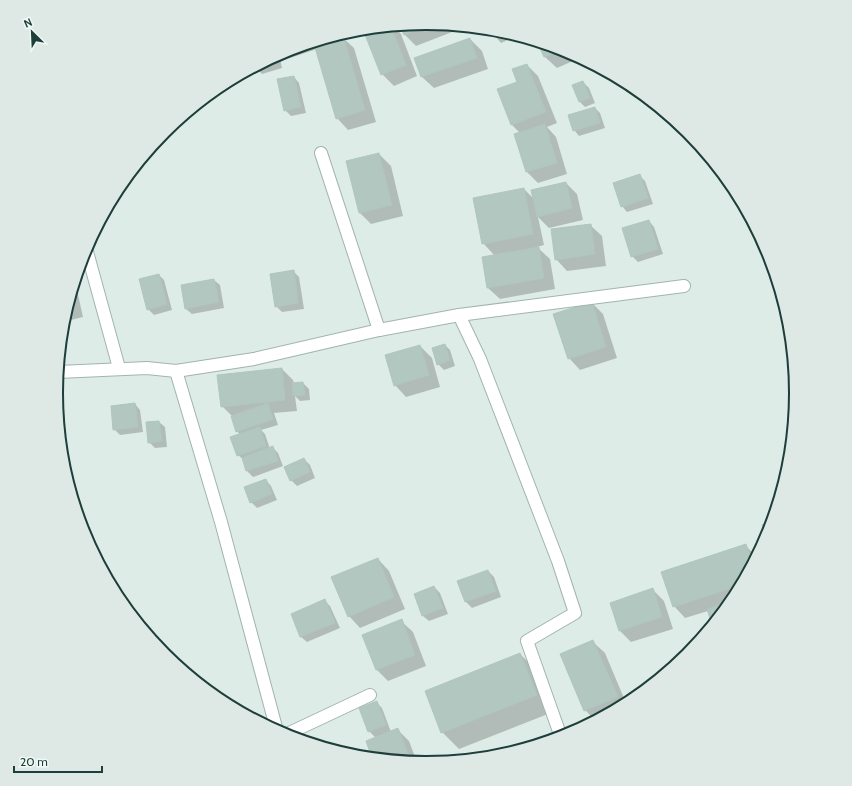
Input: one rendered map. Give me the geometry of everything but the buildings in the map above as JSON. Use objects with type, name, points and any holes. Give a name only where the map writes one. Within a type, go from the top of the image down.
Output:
[{"type":"street","points":[[321,153],[379,330]]},
{"type":"street","points":[[89,259],[119,368]]},
{"type":"street","points":[[64,372],[119,368],[148,368],[176,371],[254,359],[379,330],[460,315],[684,286]]},
{"type":"street","points":[[460,315],[480,359],[558,561],[574,614],[527,640],[559,731]]},
{"type":"street","points":[[176,371],[221,522],[275,723]]},
{"type":"street","points":[[294,731],[370,694]]}]
